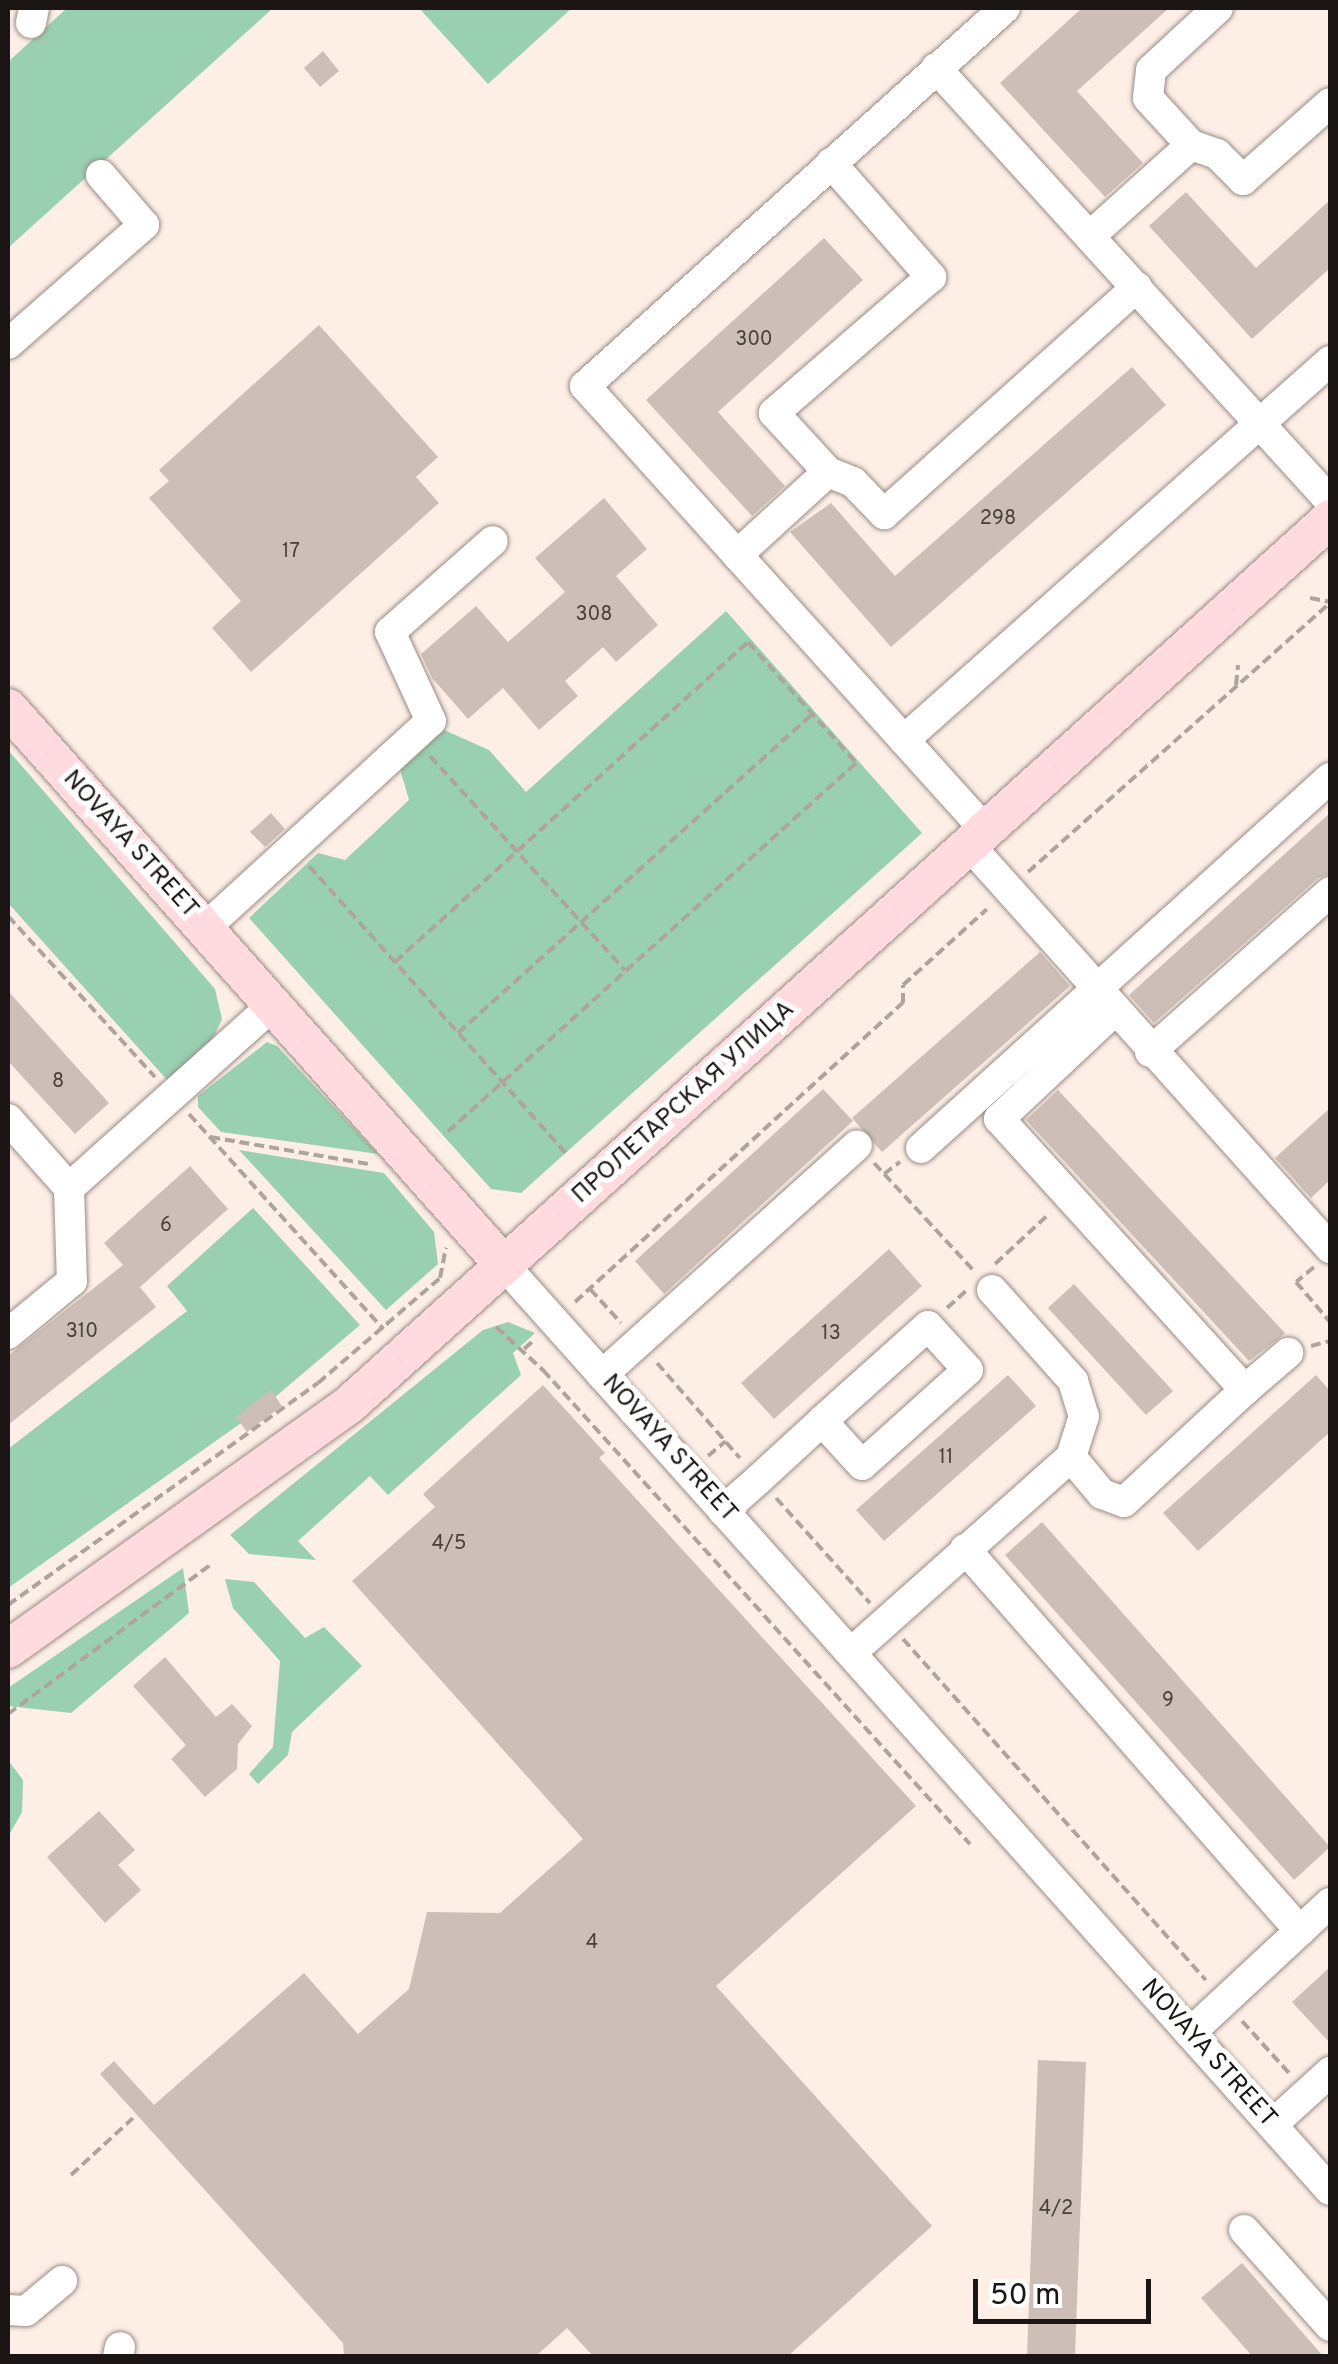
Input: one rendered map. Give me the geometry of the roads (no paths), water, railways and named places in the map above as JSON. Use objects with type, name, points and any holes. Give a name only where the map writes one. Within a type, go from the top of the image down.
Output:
[{"type":"main road","name":"ПРОЛЕТАРСКАЯ УЛИЦА","points":[[8,1649],[350,1404],[1330,519]]},
{"type":"main road","name":"NOVAYA STREET","points":[[8,708],[504,1265]]},
{"type":"street","points":[[1004,8],[585,386],[904,740],[978,839],[1008,890],[1103,1001],[1325,1242]]},
{"type":"street","points":[[1218,8],[1151,70],[1148,98],[1191,145],[1217,154],[1244,180],[1330,103]]},
{"type":"street","points":[[936,68],[1330,501]]},
{"type":"street","points":[[1090,236],[1191,145]]},
{"type":"street","points":[[831,163],[931,277],[774,413],[828,472],[853,482],[884,514],[1137,287]]},
{"type":"street","points":[[8,344],[144,225],[100,175]]},
{"type":"street","points":[[904,740],[1330,361]]},
{"type":"street","points":[[737,555],[828,472]]},
{"type":"street","points":[[205,928],[430,721],[390,632],[494,541]]},
{"type":"street","points":[[1245,1390],[999,1119],[1103,1001],[1330,778]]},
{"type":"street","points":[[1150,1052],[1330,892]]},
{"type":"street","points":[[922,1148],[1103,1001]]},
{"type":"street","points":[[69,1188],[273,1006]]},
{"type":"street","points":[[8,1122],[69,1188],[72,1281],[13,1318]]},
{"type":"street","points":[[602,1375],[857,1145]]},
{"type":"street","name":"NOVAYA STREET","points":[[504,1265],[1330,2190]]},
{"type":"street","points":[[852,1652],[1071,1458],[1084,1416],[1073,1381],[986,1284]]},
{"type":"street","points":[[723,1511],[822,1421],[928,1326],[968,1370],[862,1465],[822,1421]]},
{"type":"street","points":[[1071,1458],[1102,1494],[1124,1502],[1288,1353]]},
{"type":"street","points":[[965,1549],[1300,1931]]},
{"type":"street","points":[[1190,2033],[1330,1903]]},
{"type":"street","points":[[1272,2124],[1330,2072]]},
{"type":"street","points":[[1244,2230],[1330,2326]]},
{"type":"street","points":[[8,2310],[26,2310],[62,2282]]}]
